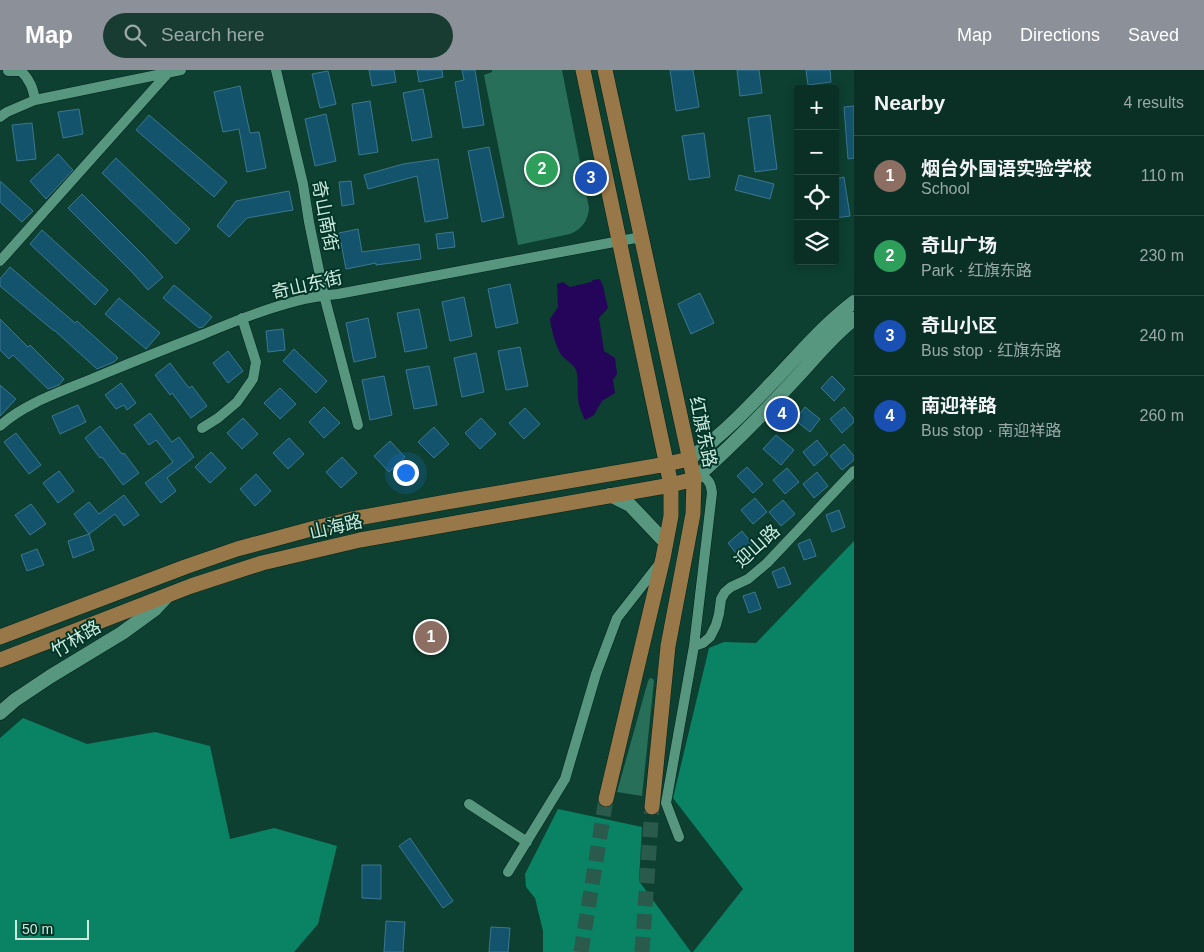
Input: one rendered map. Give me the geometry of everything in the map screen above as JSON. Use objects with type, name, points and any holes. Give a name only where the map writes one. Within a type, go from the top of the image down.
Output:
[{"type":"main road","points":[[583,70],[671,485],[671,509],[665,551],[606,799]]},
{"type":"main road","name":"红旗东路","points":[[605,70],[694,479],[693,514],[666,664],[652,807]]},
{"type":"main road","points":[[690,459],[705,448],[759,396],[832,319],[854,302]]},
{"type":"main road","points":[[694,479],[734,443],[838,333],[854,319]]},
{"type":"main road","name":"山海路","points":[[0,637],[237,549],[315,528],[352,519],[690,459]]},
{"type":"main road","name":"山海路","points":[[0,660],[191,586],[262,563],[360,540],[671,485],[694,479]]},
{"type":"main road","points":[[610,495],[630,505],[665,551]]},
{"type":"main road","name":"竹林路","points":[[0,713],[15,700],[51,676],[122,633],[155,609],[168,595]]},
{"type":"street","points":[[0,117],[6,112],[35,100],[181,70]]},
{"type":"street","name":"奇山南街","points":[[276,70],[303,184],[324,295],[358,425]]},
{"type":"street","points":[[6,73],[21,71],[33,88],[35,100]]},
{"type":"street","points":[[0,261],[168,73]]},
{"type":"street","name":"奇山东街","points":[[0,426],[9,418],[40,401],[122,366],[242,318],[306,299],[348,293],[641,238]]},
{"type":"street","points":[[202,428],[218,418],[237,402],[253,378],[256,362],[242,318]]},
{"type":"street","name":"迎山路","points":[[694,646],[703,643],[710,637],[716,626],[721,599],[725,592],[748,579],[767,564],[854,471]]},
{"type":"street","points":[[679,837],[666,803],[694,646],[712,493],[708,480],[703,476],[694,479]]},
{"type":"street","points":[[508,872],[566,779],[596,674],[617,618],[665,551]]},
{"type":"street","points":[[469,804],[527,842]]},
{"type":"green space","points":[[492,70],[562,70],[589,208],[586,221],[581,227],[570,234],[518,245],[484,75],[492,72]]},
{"type":"green space","points":[[854,541],[854,952],[693,952],[743,889],[673,798],[709,648],[724,642],[756,643]]},
{"type":"green space","points":[[650,678],[654,681],[642,796],[617,792],[648,681]]},
{"type":"green space","points":[[23,718],[87,744],[155,732],[210,746],[230,839],[274,828],[337,846],[318,924],[294,952],[0,952],[0,738]]},
{"type":"green space","points":[[558,809],[642,827],[639,881],[691,952],[543,952],[543,931],[535,898],[526,887],[525,874]]},
{"type":"shaded area","points":[[600,279],[608,308],[599,318],[604,351],[615,358],[617,374],[613,380],[615,393],[602,401],[594,415],[585,420],[580,409],[576,370],[562,356],[554,338],[550,319],[558,307],[557,284],[563,282],[570,287]]},
{"type":"building","points":[[369,70],[394,70],[396,82],[372,86]]},
{"type":"building","points":[[417,70],[442,70],[443,77],[419,82]]},
{"type":"building","points":[[462,70],[475,70],[484,125],[463,128],[455,82],[464,80]]},
{"type":"building","points":[[670,70],[693,70],[699,107],[676,111]]},
{"type":"building","points":[[737,70],[759,70],[762,93],[740,96]]},
{"type":"building","points":[[806,70],[830,70],[831,82],[808,85]]},
{"type":"building","points":[[328,71],[336,104],[320,108],[312,74]]},
{"type":"building","points":[[240,86],[250,133],[259,132],[266,168],[247,172],[239,129],[223,132],[214,92]]},
{"type":"building","points":[[423,89],[432,137],[412,141],[403,93]]},
{"type":"building","points":[[370,101],[378,152],[359,155],[352,104]]},
{"type":"building","points":[[854,106],[854,158],[848,159],[844,107]]},
{"type":"building","points":[[79,109],[83,134],[63,138],[58,112]]},
{"type":"building","points":[[326,114],[336,161],[315,166],[305,119]]},
{"type":"building","points":[[149,115],[227,182],[214,197],[136,130]]},
{"type":"building","points":[[770,115],[777,169],[755,172],[748,118]]},
{"type":"building","points":[[32,123],[36,159],[17,161],[12,125]]},
{"type":"building","points":[[704,133],[710,177],[689,180],[682,136]]},
{"type":"building","points":[[489,147],[504,217],[482,222],[468,151]]},
{"type":"building","points":[[58,154],[73,170],[46,199],[30,181]]},
{"type":"building","points":[[116,158],[190,229],[176,244],[102,173]]},
{"type":"building","points":[[438,159],[448,218],[425,222],[417,176],[368,189],[364,175],[403,164]]},
{"type":"building","points":[[739,175],[774,184],[770,199],[735,190]]},
{"type":"building","points":[[844,177],[850,216],[839,217],[839,178]]},
{"type":"building","points":[[0,181],[33,211],[22,222],[0,202]]},
{"type":"building","points":[[351,181],[354,204],[342,206],[339,182]]},
{"type":"building","points":[[289,191],[293,210],[247,218],[229,237],[217,226],[236,201]]},
{"type":"building","points":[[82,194],[163,277],[148,290],[68,208]]},
{"type":"building","points":[[358,229],[362,252],[419,244],[421,259],[376,265],[376,263],[346,269],[339,233]]},
{"type":"building","points":[[42,230],[108,290],[95,305],[30,244]]},
{"type":"building","points":[[453,232],[455,247],[438,249],[436,234]]},
{"type":"building","points":[[10,267],[75,323],[77,321],[118,358],[114,362],[97,369],[54,330],[0,286],[0,279]]},
{"type":"building","points":[[510,284],[518,323],[496,328],[488,289]]},
{"type":"building","points":[[174,285],[212,317],[203,327],[199,328],[163,298]]},
{"type":"building","points":[[700,293],[714,323],[691,334],[678,304]]},
{"type":"building","points":[[464,297],[472,336],[450,341],[442,302]]},
{"type":"building","points":[[119,298],[160,333],[146,349],[105,314]]},
{"type":"building","points":[[419,309],[427,348],[405,352],[397,313]]},
{"type":"building","points":[[368,318],[376,357],[354,362],[346,323]]},
{"type":"building","points":[[0,319],[28,347],[30,345],[64,379],[59,385],[48,389],[13,355],[9,359],[0,350]]},
{"type":"building","points":[[283,329],[285,350],[268,352],[266,331]]},
{"type":"building","points":[[520,347],[528,386],[506,390],[498,351]]},
{"type":"building","points":[[294,349],[327,381],[316,393],[283,361]]},
{"type":"building","points":[[228,351],[243,371],[228,383],[213,363]]},
{"type":"building","points":[[476,353],[484,392],[462,397],[454,358]]},
{"type":"building","points":[[170,363],[189,388],[192,386],[207,406],[191,418],[155,375]]},
{"type":"building","points":[[429,366],[437,405],[414,409],[406,370]]},
{"type":"building","points":[[384,376],[392,415],[370,420],[362,380]]},
{"type":"building","points":[[832,376],[845,389],[834,401],[821,388]]},
{"type":"building","points":[[121,383],[136,403],[127,410],[124,405],[116,409],[105,395]]},
{"type":"building","points":[[0,385],[16,399],[0,416]]},
{"type":"building","points":[[280,388],[296,404],[280,419],[264,403]]},
{"type":"building","points":[[78,405],[86,422],[60,434],[52,416]]},
{"type":"building","points":[[324,407],[340,423],[324,438],[309,422]]},
{"type":"building","points":[[805,407],[820,419],[810,432],[795,420]]},
{"type":"building","points":[[844,407],[854,419],[854,422],[842,433],[830,419]]},
{"type":"building","points":[[525,408],[540,424],[524,439],[509,423]]},
{"type":"building","points":[[150,413],[172,442],[179,437],[194,457],[167,478],[176,491],[161,503],[145,483],[173,462],[156,440],[149,445],[134,425]]},
{"type":"building","points":[[243,418],[258,434],[242,449],[227,433]]},
{"type":"building","points":[[481,418],[496,434],[480,449],[465,433]]},
{"type":"building","points":[[100,426],[139,473],[123,485],[85,438]]},
{"type":"building","points":[[434,427],[449,444],[434,458],[418,442]]},
{"type":"building","points":[[16,433],[41,465],[29,474],[4,442]]},
{"type":"building","points":[[776,435],[794,450],[781,465],[763,449]]},
{"type":"building","points":[[289,438],[304,454],[288,469],[273,453]]},
{"type":"building","points":[[817,440],[828,454],[814,466],[803,452]]},
{"type":"building","points":[[390,441],[405,457],[389,472],[374,456]]},
{"type":"building","points":[[844,444],[854,456],[854,460],[842,470],[830,456]]},
{"type":"building","points":[[211,452],[226,468],[210,483],[195,467]]},
{"type":"building","points":[[342,457],[357,473],[341,488],[326,472]]},
{"type":"building","points":[[747,467],[763,484],[753,493],[737,476]]},
{"type":"building","points":[[787,468],[799,482],[785,494],[773,480]]},
{"type":"building","points":[[59,471],[74,491],[58,503],[43,483]]},
{"type":"building","points":[[817,472],[828,486],[814,498],[803,484]]},
{"type":"building","points":[[256,474],[271,491],[255,506],[240,489]]},
{"type":"building","points":[[124,495],[139,515],[124,526],[115,514],[89,534],[74,514],[89,502],[99,514]]},
{"type":"building","points":[[755,498],[767,512],[753,524],[741,510]]},
{"type":"building","points":[[783,500],[795,514],[781,526],[769,512]]},
{"type":"building","points":[[31,504],[46,524],[30,535],[15,515]]},
{"type":"building","points":[[839,510],[845,527],[832,532],[826,515]]},
{"type":"building","points":[[742,531],[753,545],[739,557],[728,543]]},
{"type":"building","points":[[89,534],[94,550],[73,558],[68,541]]},
{"type":"building","points":[[810,539],[816,556],[804,560],[798,544]]},
{"type":"building","points":[[37,549],[44,565],[27,571],[21,555]]},
{"type":"building","points":[[784,567],[791,584],[778,588],[772,572]]},
{"type":"building","points":[[755,592],[761,609],[749,613],[743,596]]},
{"type":"building","points":[[410,838],[453,901],[443,908],[399,846]]},
{"type":"building","points":[[362,865],[381,865],[381,899],[362,898]]},
{"type":"building","points":[[386,921],[405,922],[403,952],[384,952]]},
{"type":"building","points":[[491,927],[510,928],[508,952],[489,952]]},
{"type":"tunnel","points":[[581,952],[606,799]]},
{"type":"tunnel","points":[[642,952],[652,807]]},
{"type":"place","name":"奇山广场","points":[[542,169]]},
{"type":"place","name":"奇山小区","points":[[591,178]]},
{"type":"place","name":"南迎祥路","points":[[782,414]]},
{"type":"place","name":"烟台外国语实验学校","points":[[431,637]]}]
